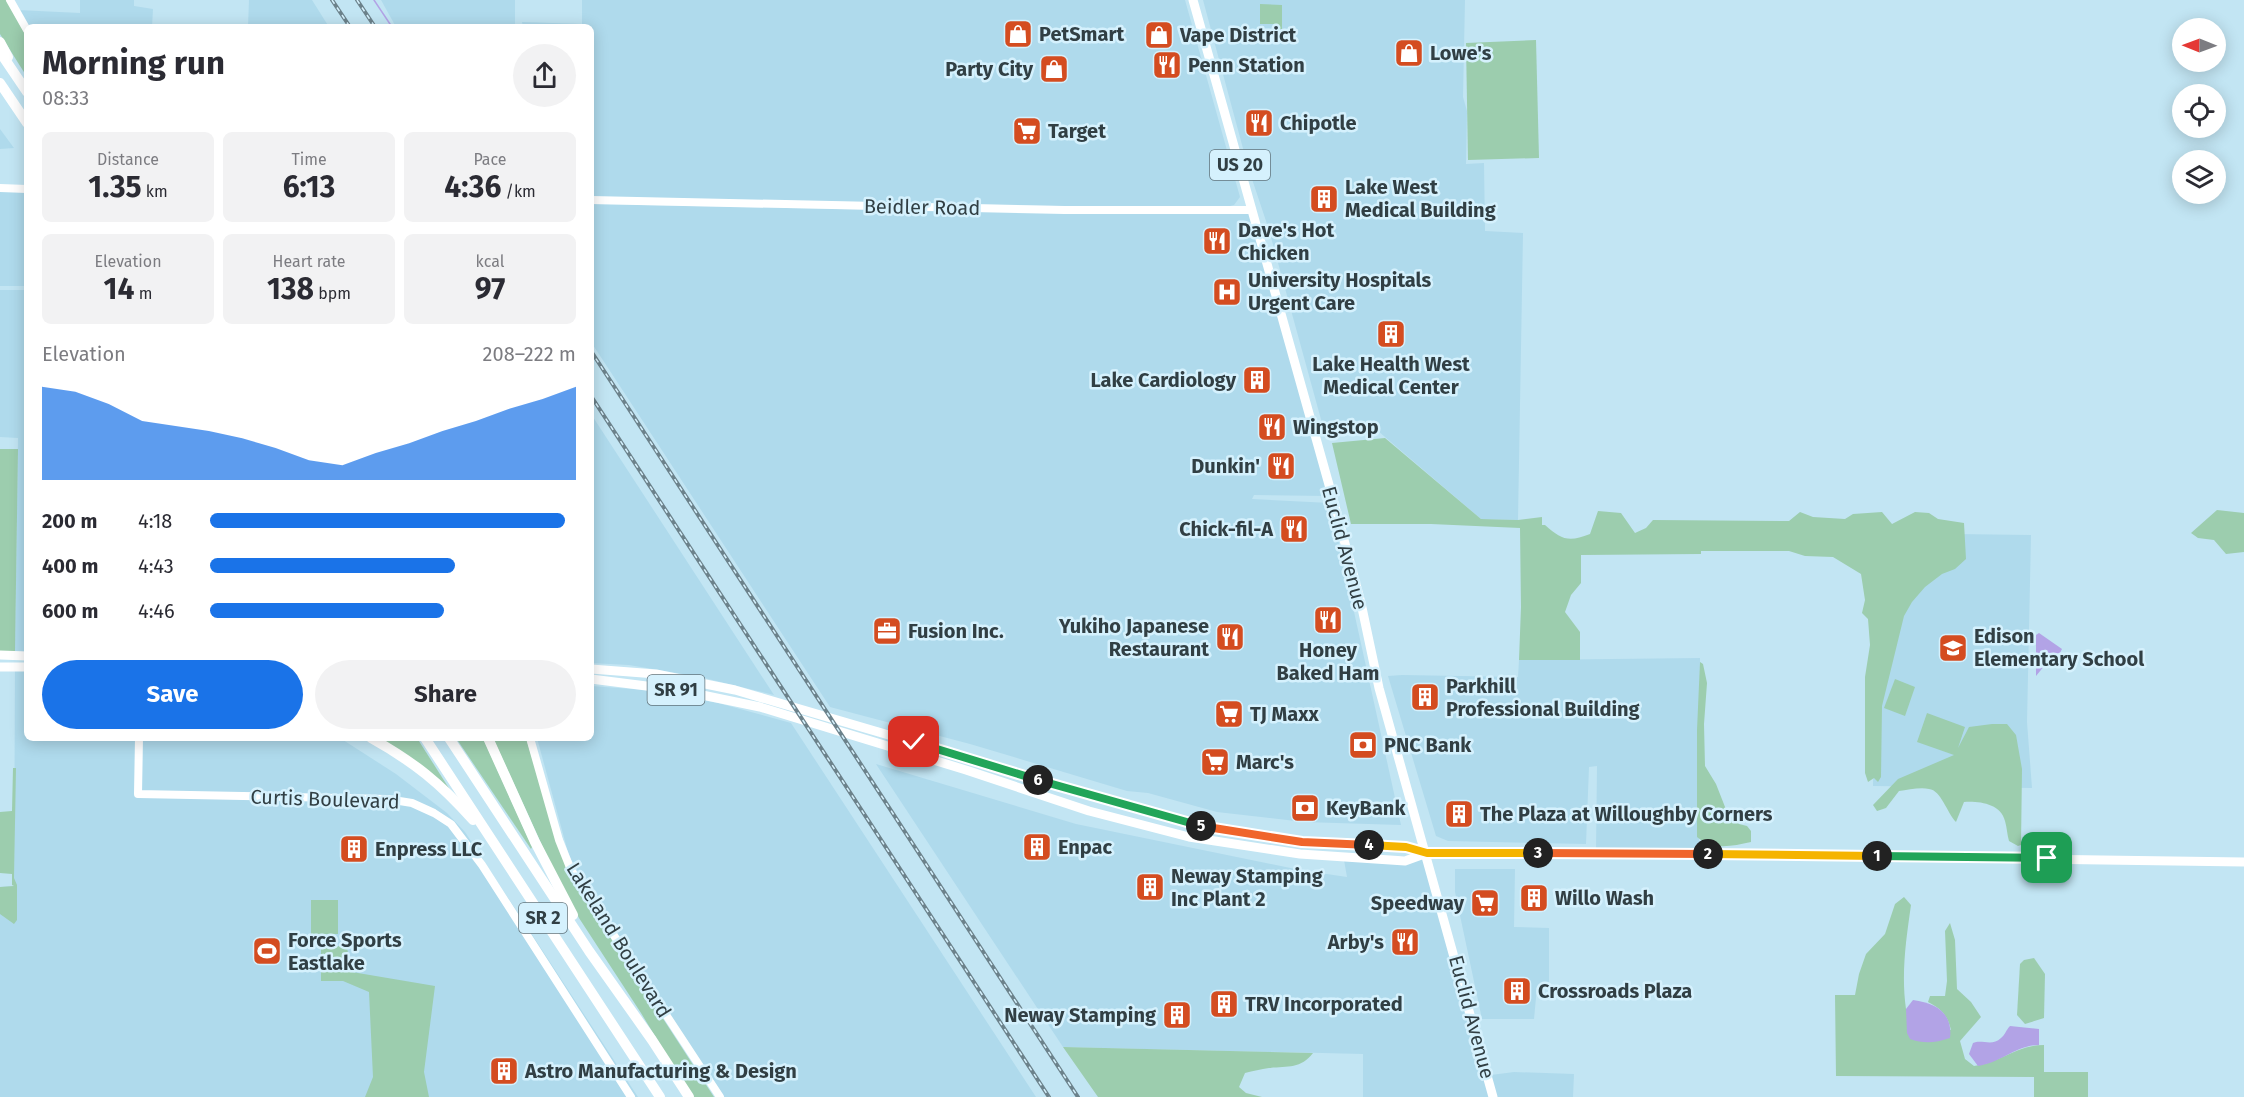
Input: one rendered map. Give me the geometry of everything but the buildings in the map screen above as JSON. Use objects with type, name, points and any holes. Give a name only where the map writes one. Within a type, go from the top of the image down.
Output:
[{"type":"highway","points":[[0,42],[24,88]]},
{"type":"highway","points":[[0,52],[24,88]]},
{"type":"highway","points":[[0,83],[24,119]]},
{"type":"highway","points":[[376,741],[403,756],[445,789],[496,847]]},
{"type":"highway","name":"SR 2","points":[[427,741],[660,1097]]},
{"type":"highway","name":"SR 2","points":[[451,741],[589,951],[689,1097]]},
{"type":"highway","points":[[489,741],[535,843],[577,922],[589,951]]},
{"type":"main road","name":"Euclid Avenue","points":[[1193,0],[1361,603],[1379,688],[1427,853],[1493,1097]]},
{"type":"main road","points":[[0,655],[24,656]]},
{"type":"main road","points":[[0,667],[24,667]]},
{"type":"main road","name":"SR 91","points":[[594,669],[656,674],[756,695],[1093,797],[1188,823],[1302,842],[1406,847],[1427,853],[1692,854],[2244,862]]},
{"type":"main road","name":"SR 91","points":[[594,679],[678,690],[760,708],[1089,811],[1189,837],[1238,846],[1317,855],[1405,861],[1427,853]]},
{"type":"street","points":[[10,0],[24,25]]},
{"type":"street","points":[[0,188],[24,189]]},
{"type":"street","name":"Beidler Road","points":[[594,200],[1065,210],[1252,210]]},
{"type":"street","name":"Curtis Boulevard","points":[[139,741],[138,794],[387,799],[412,802],[451,824],[482,865],[631,1097]]},
{"type":"street","name":"Lakeland Boulevard","points":[[531,741],[559,840],[571,870],[720,1097]]},
{"type":"shaded area","points":[[80,0],[134,0],[134,6],[153,9],[152,24],[27,24],[18,10],[80,13]]},
{"type":"shaded area","points":[[249,0],[312,0],[327,24],[248,24]]},
{"type":"shaded area","points":[[381,0],[515,0],[515,24],[394,24]]},
{"type":"shaded area","points":[[582,0],[1185,0],[1240,197],[1234,205],[1230,206],[1061,206],[594,197],[594,24],[582,24]]},
{"type":"shaded area","points":[[1203,0],[1465,0],[1463,97],[1467,111],[1466,164],[1484,163],[1485,231],[1523,233],[1518,520],[1481,519],[1378,431],[1364,424],[1325,434],[1269,230],[1248,167]]},
{"type":"shaded area","points":[[522,22],[582,24],[522,24]]},
{"type":"shaded area","points":[[0,129],[14,148],[0,149]]},
{"type":"shaded area","points":[[0,190],[24,191],[24,286],[0,286]]},
{"type":"shaded area","points":[[594,204],[938,211],[1250,212],[1328,496],[1254,495],[1252,499],[1330,503],[1401,825],[1304,822],[1217,812],[1148,793],[1127,791],[970,744],[830,707],[594,347]]},
{"type":"shaded area","points":[[0,290],[24,290],[24,652],[15,651],[18,438],[0,437]]},
{"type":"shaded area","points":[[594,419],[774,695],[700,677],[629,665],[594,663]]},
{"type":"shaded area","name":"Edison Elementary School","points":[[1878,533],[2031,535],[2027,722],[2032,788],[1873,786]]},
{"type":"shaded area","points":[[2039,633],[2062,649],[2060,653],[2054,654],[2036,676],[2036,635]]},
{"type":"shaded area","points":[[1700,658],[1699,851],[1596,851],[1597,766],[1589,767],[1586,844],[1448,841],[1436,836],[1388,676],[1518,677],[1519,660]]},
{"type":"shaded area","points":[[15,671],[24,671],[24,741],[345,741],[396,774],[447,813],[465,832],[638,1097],[0,1097],[0,887],[14,886]]},
{"type":"shaded area","points":[[594,686],[645,690],[718,703],[791,723],[1036,1097],[724,1097],[601,911],[569,856],[538,741],[594,741]]},
{"type":"shaded area","points":[[876,764],[1076,824],[1300,870],[1347,877],[1344,860],[1426,855],[1491,1097],[1363,1097],[1363,1054],[1063,1047]]},
{"type":"shaded area","points":[[1455,869],[1515,869],[1514,927],[1549,928],[1549,987],[1537,987],[1534,1019],[1482,1019],[1455,892]]},
{"type":"shaded area","points":[[1913,1000],[1936,1007],[1946,1016],[1949,1022],[1950,1038],[1930,1042],[1910,1039],[1907,1033],[1906,1009]]},
{"type":"shaded area","points":[[2010,1026],[2039,1029],[2039,1045],[2023,1048],[1978,1066],[1969,1054],[1973,1043],[1998,1041]]},
{"type":"shaded area","points":[[1514,1072],[1574,1074],[1573,1097],[1496,1097],[1491,1075]]},
{"type":"green space","points":[[0,0],[6,0],[24,32],[24,72],[0,34]]},
{"type":"green space","points":[[1260,4],[1282,5],[1282,29],[1275,29],[1275,24],[1260,24]]},
{"type":"green space","points":[[1536,40],[1539,158],[1468,160],[1466,43]]},
{"type":"green space","points":[[1385,438],[1481,519],[1518,520],[1542,517],[1542,525],[1570,539],[1590,534],[1598,511],[1621,513],[1635,533],[1646,528],[1653,520],[1789,521],[1800,512],[1813,517],[1845,519],[1853,514],[1882,512],[1892,524],[1915,512],[1929,513],[1938,519],[1964,523],[1966,559],[1955,569],[1942,574],[1925,587],[1904,616],[1882,706],[1881,777],[1878,782],[1874,778],[1868,782],[1865,773],[1865,677],[1870,645],[1868,619],[1862,613],[1865,600],[1861,574],[1833,557],[1805,556],[1789,551],[1581,555],[1581,583],[1571,595],[1565,612],[1580,632],[1580,660],[1519,660],[1520,528],[1431,524],[1351,524],[1332,443]]},
{"type":"green space","points":[[0,449],[18,449],[15,651],[0,651]]},
{"type":"green space","points":[[2217,510],[2244,513],[2244,552],[2226,554],[2214,540],[2198,538],[2191,533]]},
{"type":"green space","points":[[1700,662],[1703,664],[1707,683],[1704,724],[1705,766],[1716,784],[1727,812],[1739,824],[1747,826],[1751,831],[1751,842],[1717,846],[1697,837],[1697,730]]},
{"type":"green space","points":[[1895,679],[1915,687],[1905,716],[1884,708]]},
{"type":"green space","points":[[1927,713],[1965,727],[1958,748],[1969,727],[2007,724],[2016,735],[2022,769],[2021,845],[2018,846],[2009,841],[2003,815],[1994,807],[1977,802],[1964,802],[1956,822],[1937,793],[1929,789],[1899,791],[1886,808],[1877,811],[1873,805],[1898,779],[1954,755],[1917,742]]},
{"type":"green space","points":[[380,741],[419,741],[452,793]]},
{"type":"green space","points":[[458,741],[484,741],[531,849]]},
{"type":"green space","points":[[494,741],[527,741],[567,871],[714,1097],[692,1097],[579,918],[552,867]]},
{"type":"green space","points":[[13,768],[16,768],[14,878],[17,885],[17,920],[14,924],[0,914],[0,887],[14,886],[12,885],[12,874],[0,873],[0,812],[12,811]]},
{"type":"green space","points":[[1904,897],[1911,905],[1904,970],[1906,1009],[1951,1030],[1943,1013],[1928,1002],[1930,996],[1945,996],[1947,981],[1945,931],[1950,923],[1955,940],[1957,989],[1971,1002],[1981,1017],[1960,1041],[1965,1059],[1974,1066],[2025,1048],[2044,1045],[2044,1072],[2088,1072],[2088,1097],[2034,1097],[2034,1077],[1836,1076],[1835,995],[1855,995],[1866,954],[1885,934],[1895,904]]},
{"type":"green space","points":[[311,900],[338,900],[338,934],[311,934]]},
{"type":"green space","points":[[343,946],[347,948],[352,972],[435,986],[424,1072],[429,1097],[365,1097],[373,1077],[369,992],[343,981],[321,981],[321,947]]},
{"type":"green space","points":[[2034,958],[2045,974],[2044,1018],[2025,1024],[2017,1015],[2020,964],[2024,960]]},
{"type":"green space","points":[[1063,1047],[1313,1053],[1299,1064],[1245,1073],[1239,1087],[1246,1093],[1262,1097],[1098,1097]]},
{"type":"waterway","points":[[374,0],[390,24]]},
{"type":"railway","points":[[332,0],[348,24]]},
{"type":"railway","points":[[357,0],[373,24]]},
{"type":"railway","points":[[594,356],[1078,1097]]},
{"type":"railway","points":[[594,401],[1049,1097]]},
{"type":"place","name":"PetSmart","points":[[1018,34]]},
{"type":"place","name":"Vape District","points":[[1159,35]]},
{"type":"place","name":"Lowe's","points":[[1409,53]]},
{"type":"place","name":"Penn Station","points":[[1167,65]]},
{"type":"place","name":"Party City","points":[[1054,69]]},
{"type":"place","name":"Chipotle","points":[[1259,123]]},
{"type":"place","name":"Target","points":[[1027,131]]},
{"type":"place","name":"Lake West Medical Building","points":[[1324,199]]},
{"type":"place","name":"Dave's Hot Chicken","points":[[1217,241]]},
{"type":"place","name":"University Hospitals Urgent Care","points":[[1227,292]]},
{"type":"place","name":"Lake Health West Medical Center","points":[[1391,334]]},
{"type":"place","name":"Lake Cardiology","points":[[1257,380]]},
{"type":"place","name":"Wingstop","points":[[1272,427]]},
{"type":"place","name":"Dunkin'","points":[[1281,466]]},
{"type":"place","name":"Chick-fil-A","points":[[1294,529]]},
{"type":"place","name":"Honey Baked Ham","points":[[1328,620]]},
{"type":"place","name":"Fusion Inc.","points":[[887,631]]},
{"type":"place","name":"Yukiho Japanese Restaurant","points":[[1230,637]]},
{"type":"place","name":"Edison Elementary School","points":[[1953,648]]},
{"type":"place","name":"Parkhill Professional Building","points":[[1425,697]]},
{"type":"place","name":"TJ Maxx","points":[[1229,714]]},
{"type":"place","name":"PNC Bank","points":[[1363,745]]},
{"type":"place","name":"Marc's","points":[[1215,762]]},
{"type":"place","name":"KeyBank","points":[[1305,808]]},
{"type":"place","name":"The Plaza at Willoughby Corners","points":[[1459,814]]},
{"type":"place","name":"Enpac","points":[[1037,847]]},
{"type":"place","name":"Enpress LLC","points":[[354,849]]},
{"type":"place","name":"Neway Stamping Inc Plant 2","points":[[1150,887]]},
{"type":"place","name":"Willo Wash","points":[[1534,898]]},
{"type":"place","name":"Speedway","points":[[1485,903]]},
{"type":"place","name":"Arby's","points":[[1405,942]]},
{"type":"place","name":"Force Sports Eastlake","points":[[267,951]]},
{"type":"place","name":"Crossroads Plaza","points":[[1517,991]]},
{"type":"place","name":"TRV Incorporated","points":[[1224,1004]]},
{"type":"place","name":"Neway Stamping","points":[[1177,1015]]},
{"type":"place","name":"Astro Manufacturing & Design","points":[[504,1071]]},
{"type":"route","points":[[914,742],[1093,797],[1188,823],[1302,842],[1406,847],[1427,853],[2047,858]]}]
